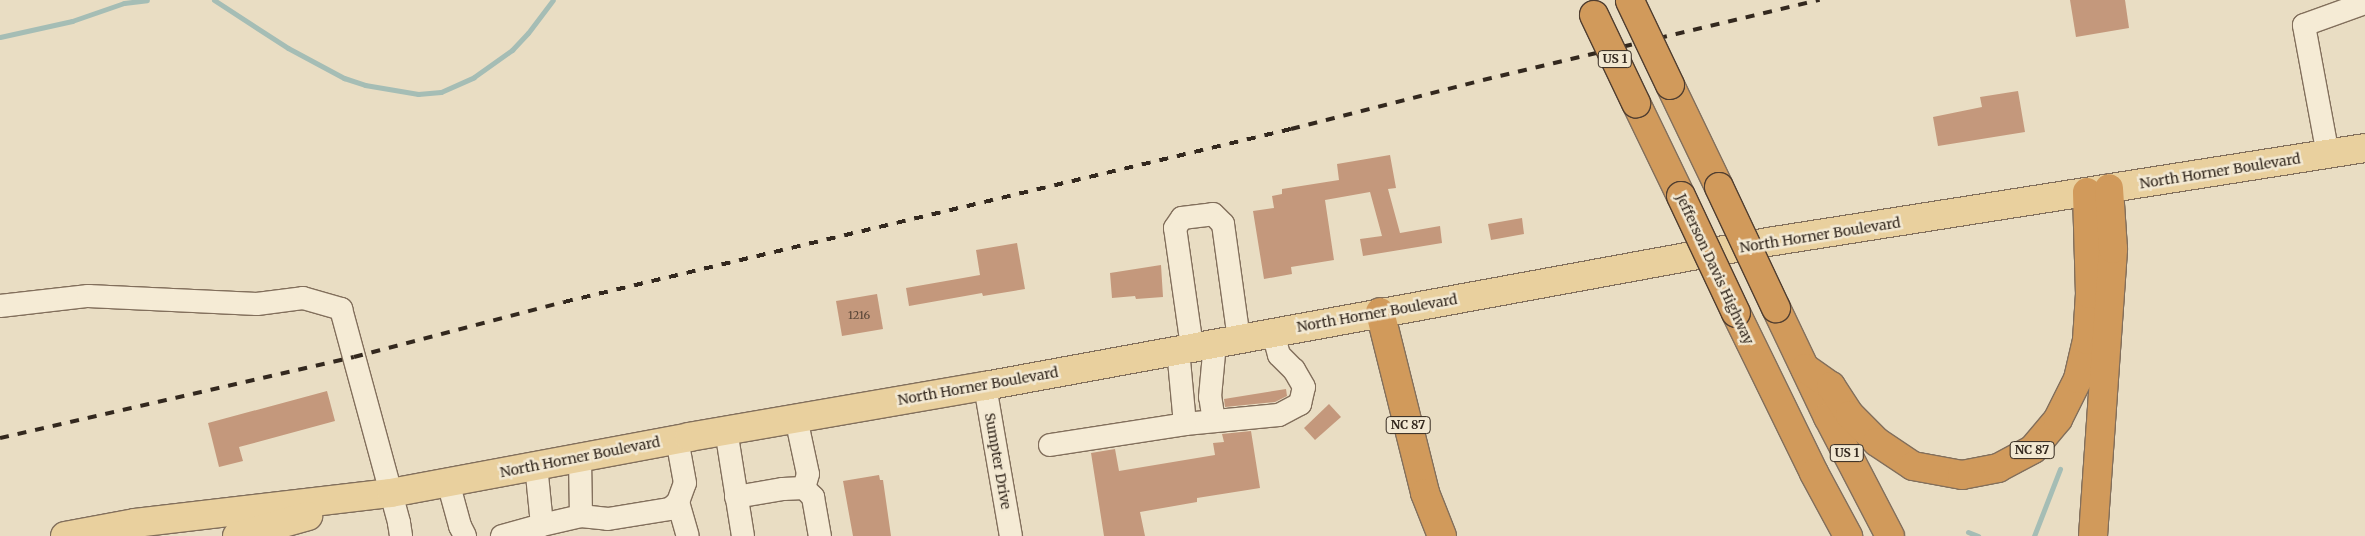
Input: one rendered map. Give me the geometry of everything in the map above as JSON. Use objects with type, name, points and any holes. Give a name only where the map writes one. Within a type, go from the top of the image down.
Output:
[{"type":"highway","name":"US 1","points":[[1630,0],[1828,417],[1890,536]]},
{"type":"highway","name":"Jefferson Davis Highway","points":[[1590,8],[1781,406],[1848,536]]},
{"type":"highway","name":"NC 87","points":[[1805,368],[1831,386],[1850,415],[1877,442],[1913,466],[1962,476],[1998,468],[2034,449],[2058,419],[2078,379],[2087,340],[2098,190]]},
{"type":"highway","points":[[2093,536],[2113,249],[2098,190]]},
{"type":"highway","name":"NC 87","points":[[1380,312],[1425,493],[1442,536]]},
{"type":"highway","points":[[1781,406],[1800,478],[1832,536]]},
{"type":"main road","name":"North Horner Boulevard","points":[[65,536],[135,523],[391,493],[726,430],[985,386],[1768,242],[2365,148]]},
{"type":"main road","name":"North Horner Boulevard","points":[[237,536],[391,493]]},
{"type":"street","points":[[2328,155],[2304,25],[2365,3]]},
{"type":"street","points":[[1185,424],[1206,345],[1223,224],[1213,214],[1182,218],[1175,228],[1206,345],[1214,421]]},
{"type":"street","points":[[0,306],[88,296],[257,304],[303,298],[341,309],[401,536]]},
{"type":"street","points":[[1050,445],[1185,424],[1279,414],[1300,404],[1304,387],[1294,370],[1279,355],[1273,332]]},
{"type":"street","name":"Sumpter Drive","points":[[985,386],[1011,536]]},
{"type":"street","points":[[796,418],[808,474],[804,488]]},
{"type":"street","points":[[726,430],[743,536]]},
{"type":"street","points":[[502,536],[517,534],[542,525],[581,516],[608,519],[670,509],[678,502],[685,483],[677,439]]},
{"type":"street","points":[[580,457],[581,516]]},
{"type":"street","points":[[536,466],[542,525]]},
{"type":"street","points":[[448,482],[465,536]]},
{"type":"street","points":[[736,497],[783,489],[804,488]]},
{"type":"street","points":[[804,488],[813,498],[820,536]]},
{"type":"street","points":[[678,502],[688,536]]},
{"type":"building","points":[[2070,0],[2125,0],[2129,28],[2076,37]]},
{"type":"building","points":[[2018,91],[2025,132],[1938,146],[1933,117],[1982,107],[1980,97]]},
{"type":"building","points":[[1390,155],[1396,188],[1388,189],[1400,233],[1440,226],[1442,243],[1363,256],[1360,239],[1382,236],[1370,192],[1325,200],[1334,260],[1291,267],[1292,274],[1264,279],[1253,211],[1274,208],[1272,196],[1282,194],[1282,189],[1339,180],[1337,164]]},
{"type":"building","points":[[1522,218],[1524,234],[1491,240],[1488,224]]},
{"type":"building","points":[[1017,243],[1025,289],[983,296],[982,293],[909,306],[906,288],[980,275],[976,250]]},
{"type":"building","points":[[1161,265],[1163,297],[1136,299],[1135,296],[1112,298],[1110,273]]},
{"type":"building","points":[[877,294],[883,329],[842,336],[836,301]]},
{"type":"building","points":[[1286,389],[1287,396],[1275,402],[1225,407],[1224,399]]},
{"type":"building","points":[[327,391],[335,421],[239,447],[243,461],[219,467],[208,423]]},
{"type":"building","points":[[1329,404],[1341,417],[1315,440],[1304,428]]},
{"type":"building","points":[[1251,431],[1260,488],[1197,498],[1197,502],[1140,512],[1145,536],[1104,536],[1091,453],[1115,449],[1119,471],[1215,455],[1213,443],[1224,442],[1222,434]]},
{"type":"building","points":[[879,475],[880,480],[883,480],[891,536],[853,536],[843,481]]},
{"type":"waterway","points":[[0,37],[72,21],[124,3],[147,0]]},
{"type":"waterway","points":[[214,0],[288,48],[344,78],[365,85],[418,94],[441,92],[474,77],[512,50],[528,33],[553,0]]},
{"type":"waterway","points":[[2034,536],[2060,469]]},
{"type":"waterway","points":[[1968,532],[1978,536]]},
{"type":"railway","points":[[0,438],[354,357],[564,302],[1291,129],[1483,80],[1820,0]]}]
